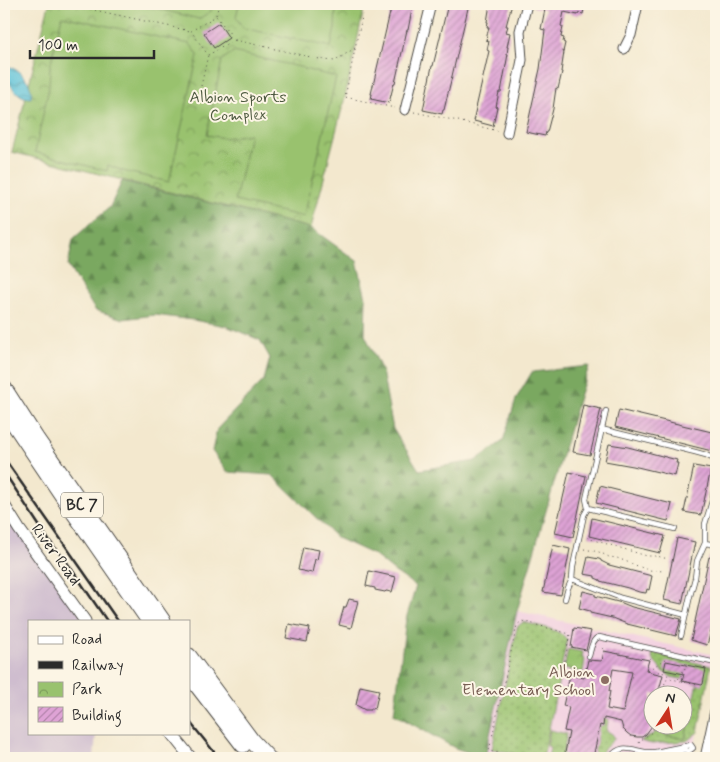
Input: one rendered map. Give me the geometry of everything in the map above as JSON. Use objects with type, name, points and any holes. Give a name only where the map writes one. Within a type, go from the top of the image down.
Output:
[{"type":"highway","name":"BC 7","points":[[4,388],[36,438],[162,620]]},
{"type":"highway","name":"BC 7","points":[[4,409],[148,620]]},
{"type":"highway","points":[[190,657],[252,741],[268,758]]},
{"type":"highway","points":[[190,676],[254,758]]},
{"type":"street","points":[[405,110],[431,4]]},
{"type":"street","points":[[507,133],[522,60],[520,31],[527,4]]},
{"type":"street","points":[[624,49],[631,35],[638,4]]},
{"type":"street","name":"River Road","points":[[4,505],[84,620]]},
{"type":"street","points":[[710,754],[716,710]]},
{"type":"street","points":[[172,734],[191,758]]},
{"type":"lane","points":[[565,599],[572,579],[584,515],[588,508],[586,499],[606,411]]},
{"type":"lane","points":[[601,429],[695,452],[716,460]]},
{"type":"lane","points":[[681,636],[695,578],[697,561],[705,543],[705,524],[713,498],[716,478]]},
{"type":"lane","points":[[588,508],[675,530]]},
{"type":"lane","points":[[705,543],[716,545]]},
{"type":"lane","points":[[572,579],[621,598],[686,615]]},
{"type":"lane","points":[[589,656],[593,641],[600,637],[716,663]]},
{"type":"lane","points":[[610,758],[620,749],[627,748],[652,753],[691,745],[693,748],[710,754]]},
{"type":"lane","points":[[637,758],[640,756],[656,757],[684,750],[689,751],[693,748]]},
{"type":"path","points":[[71,4],[191,31],[208,55],[201,86]]},
{"type":"path","points":[[191,31],[216,16],[219,4]]},
{"type":"path","points":[[365,4],[345,97],[390,107]]},
{"type":"path","points":[[216,16],[235,40],[335,61],[355,48]]},
{"type":"path","points":[[208,55],[235,40]]},
{"type":"path","points":[[420,113],[492,129]]},
{"type":"path","points":[[583,537],[647,556],[668,559]]},
{"type":"path","points":[[581,549],[599,552],[648,570],[664,571]]},
{"type":"path","points":[[522,758],[489,751],[517,625],[522,621],[570,634],[563,670]]},
{"type":"path","points":[[672,660],[665,659],[648,670],[665,674],[672,679],[697,685]]},
{"type":"path","points":[[677,680],[683,672],[686,662]]},
{"type":"path","points":[[665,684],[668,676]]},
{"type":"path","points":[[639,743],[650,734]]},
{"type":"shaded area","points":[[4,505],[84,620],[28,620],[28,734],[96,734],[94,758],[4,758]]},
{"type":"shaded area","name":"Albion Elementary School","points":[[517,611],[715,655],[711,666],[692,758],[485,758]]},
{"type":"green space","name":"Albion Sports Complex","points":[[49,4],[365,4],[345,97],[311,228],[12,152]]},
{"type":"green space","points":[[131,4],[213,4],[211,11],[199,19]]},
{"type":"green space","points":[[239,4],[336,4],[335,28],[331,47],[243,28],[236,17]]},
{"type":"green space","points":[[62,16],[190,44],[198,55],[169,182],[123,171],[108,165],[107,171],[35,152],[49,87],[50,67]]},
{"type":"green space","points":[[233,52],[336,77],[304,217],[235,201],[250,134],[224,138],[207,135],[222,60]]},
{"type":"green space","points":[[122,181],[311,228],[357,261],[366,298],[365,335],[382,371],[393,429],[419,470],[475,461],[503,441],[516,399],[532,372],[589,366],[517,611],[485,758],[455,748],[394,714],[406,619],[416,586],[374,555],[337,538],[272,475],[227,472],[212,451],[217,429],[264,380],[270,358],[260,340],[226,326],[193,320],[155,315],[123,319],[95,310],[68,266],[73,239],[110,207]]},
{"type":"green space","points":[[523,622],[553,630],[564,636],[567,640],[543,758],[492,749],[517,627]]},
{"type":"green space","points":[[568,649],[583,652],[582,658],[585,659],[583,672],[564,669]]},
{"type":"green space","points":[[653,653],[711,666],[698,732],[687,741],[652,744],[640,741],[653,734],[685,739],[686,734],[692,734],[692,706],[696,687],[699,685],[671,677],[663,672],[652,659]]},
{"type":"green space","points":[[605,715],[609,716],[606,731],[613,734],[614,739],[603,750],[599,758],[593,758],[597,738],[592,737],[600,725],[603,726]]},
{"type":"green space","points":[[550,730],[567,734],[562,758],[548,758],[550,747],[547,746]]},
{"type":"green space","points":[[662,734],[686,734],[685,739]]},
{"type":"water","points":[[6,66],[21,73],[25,78],[30,87],[31,98],[22,96],[12,87],[7,79],[4,67]]},
{"type":"building","points":[[392,4],[413,4],[389,103],[371,99],[371,94]]},
{"type":"building","points":[[448,4],[469,4],[442,114],[423,110]]},
{"type":"building","points":[[490,4],[512,4],[506,26],[508,26],[506,32],[510,33],[507,47],[508,54],[493,126],[474,121],[489,51],[487,50],[489,41],[486,40],[489,27],[487,27],[487,22]]},
{"type":"building","points":[[533,4],[585,4],[583,14],[579,13],[578,15],[564,12],[561,26],[563,27],[561,37],[564,38],[563,42],[565,43],[562,72],[558,89],[556,88],[553,109],[545,136],[526,132],[540,69],[545,30],[541,29],[545,9],[533,7]]},
{"type":"building","points":[[219,23],[229,38],[214,48],[204,33]]},
{"type":"building","points":[[583,405],[601,409],[590,455],[573,452]]},
{"type":"building","points":[[619,410],[716,433],[716,452],[615,427]]},
{"type":"building","points":[[609,444],[677,460],[675,476],[605,461]]},
{"type":"building","points":[[694,466],[711,469],[701,515],[684,512]]},
{"type":"building","points":[[569,472],[586,476],[573,537],[555,533]]},
{"type":"building","points":[[600,486],[672,504],[668,521],[596,503]]},
{"type":"building","points":[[592,518],[665,536],[660,553],[589,536]]},
{"type":"building","points":[[677,538],[695,542],[682,604],[664,600]]},
{"type":"building","points":[[553,545],[570,549],[561,595],[543,592]]},
{"type":"building","points":[[303,547],[319,550],[312,573],[298,570]]},
{"type":"building","points":[[588,557],[599,559],[609,565],[652,576],[649,590],[647,589],[646,593],[639,592],[600,581],[595,576],[584,574]]},
{"type":"building","points":[[709,557],[716,559],[716,604],[707,645],[691,640]]},
{"type":"building","points":[[369,571],[396,577],[392,592],[375,590],[375,588],[366,586]]},
{"type":"building","points":[[583,591],[632,607],[681,619],[676,636],[627,624],[579,608]]},
{"type":"building","points":[[349,599],[358,601],[351,628],[339,625],[344,607],[346,607]]},
{"type":"building","points":[[289,624],[310,628],[307,642],[286,638]]},
{"type":"building","points":[[574,628],[591,631],[586,650],[571,647]]},
{"type":"building","points":[[604,651],[649,660],[646,670],[663,675],[661,684],[642,684],[642,734],[646,734],[642,737],[631,736],[623,729],[621,722],[604,718],[603,726],[600,725],[593,758],[564,758],[569,732],[564,731],[569,707],[563,706],[570,675],[584,678],[588,660],[602,661]],"holes":[[[613,669],[632,672],[623,712],[607,709]]]},
{"type":"building","points":[[666,661],[706,669],[703,684],[682,681],[684,674],[664,670]]},
{"type":"building","points":[[360,686],[379,690],[375,709],[365,710],[356,705]]},
{"type":"railway","points":[[4,458],[117,620]]},
{"type":"railway","points":[[4,472],[48,539],[66,561],[106,620]]},
{"type":"railway","points":[[190,722],[219,758]]},
{"type":"place","name":"Albion Elementary School","points":[[605,680]]}]
